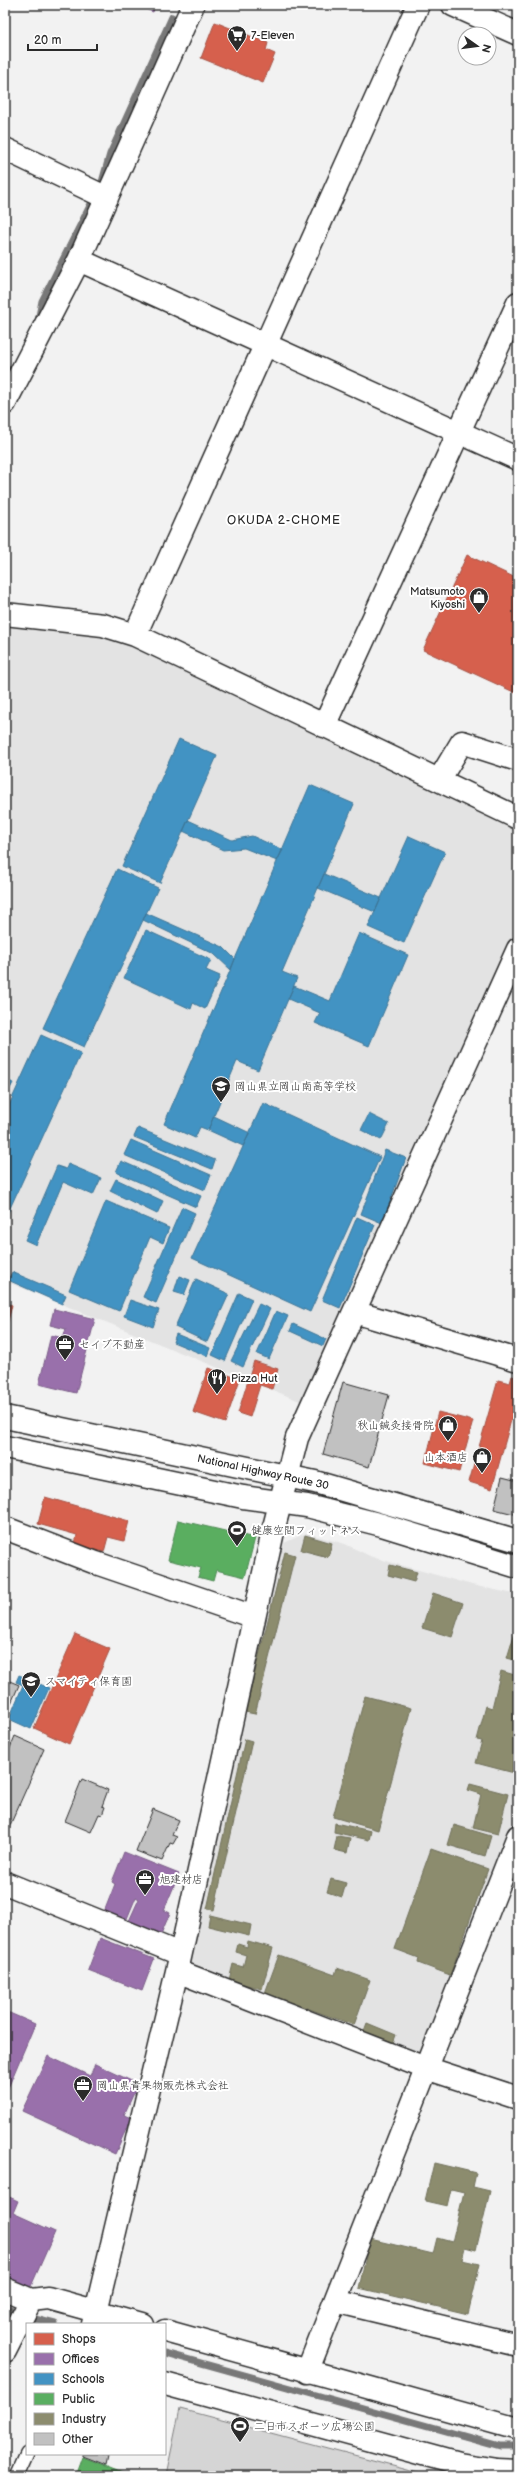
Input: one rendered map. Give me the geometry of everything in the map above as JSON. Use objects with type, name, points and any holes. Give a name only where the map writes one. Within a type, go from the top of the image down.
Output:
[{"type":"main road","points":[[5,404],[79,260],[99,195],[193,5]]},
{"type":"main road","points":[[135,635],[418,5]]},
{"type":"main road","points":[[453,5],[518,34]]},
{"type":"main road","points":[[5,149],[99,195]]},
{"type":"main road","points":[[79,260],[518,458]]},
{"type":"main road","points":[[324,726],[518,303]]},
{"type":"main road","points":[[5,614],[103,625],[135,635],[518,818]]},
{"type":"main road","points":[[439,780],[462,742],[518,760]]},
{"type":"main road","points":[[94,2318],[178,1962],[280,1502],[297,1438],[518,949]]},
{"type":"main road","points":[[354,1312],[517,1357]]},
{"type":"main road","name":"National Highway Route 30","points":[[5,1417],[315,1482],[518,1541]]},
{"type":"main road","points":[[5,1447],[243,1497],[307,1506],[382,1525],[518,1567]]},
{"type":"main road","points":[[5,1528],[96,1563],[254,1617]]},
{"type":"main road","points":[[307,2372],[518,1836]]},
{"type":"main road","points":[[5,1883],[178,1962],[426,2068],[518,2098]]},
{"type":"main road","points":[[5,2290],[27,2310]]},
{"type":"main road","points":[[5,2351],[27,2310],[48,2298],[94,2318],[134,2323]]},
{"type":"main road","points":[[335,2301],[518,2345]]},
{"type":"main road","points":[[166,2331],[307,2372],[518,2429]]},
{"type":"main road","points":[[166,2384],[459,2464],[497,2470],[518,2471]]},
{"type":"lane","points":[[17,2476],[27,2455]]},
{"type":"shaded area","name":"岡山県立岡山南高等学校","points":[[5,623],[130,640],[518,831],[518,924],[302,1402],[5,1281]]},
{"type":"shaded area","points":[[306,1533],[345,1544],[372,1557],[472,1585],[518,1595],[518,1817],[421,2058],[188,1966],[284,1543]]},
{"type":"shaded area","name":"二日市スポーツ広場公園","points":[[180,2409],[433,2476],[166,2476]]},
{"type":"building: Shops","name":"7-Eleven","points":[[215,22],[268,43],[266,50],[275,54],[263,83],[201,58]]},
{"type":"building: Shops","name":"Matsumoto Kiyoshi","points":[[467,555],[518,579],[518,694],[423,650]]},
{"type":"building: Shops","points":[[5,1303],[12,1305],[5,1333]]},
{"type":"building: Shops","points":[[254,1361],[278,1369],[272,1389],[260,1385],[250,1417],[238,1413]]},
{"type":"building: Shops","name":"Pizza Hut","points":[[208,1368],[240,1379],[225,1423],[193,1412]]},
{"type":"building: Shops","points":[[512,1376],[518,1378],[518,1395],[492,1489],[469,1482],[498,1380],[510,1383]]},
{"type":"building: Shops","points":[[438,1412],[473,1421],[459,1472],[425,1463]]},
{"type":"building: Shops","points":[[45,1497],[129,1521],[124,1541],[108,1537],[104,1552],[75,1544],[77,1535],[38,1524]]},
{"type":"building: Shops","points":[[75,1634],[110,1649],[69,1744],[34,1728]]},
{"type":"building: Offices","points":[[136,5],[155,5],[153,12]]},
{"type":"building: Offices","name":"セイブ不動産","points":[[54,1309],[95,1319],[76,1393],[39,1384],[51,1335],[63,1338],[66,1329],[50,1325]]},
{"type":"building: Offices","points":[[124,1852],[179,1874],[164,1910],[170,1913],[161,1934],[129,1921],[139,1899],[136,1897],[126,1921],[104,1912],[115,1884],[112,1882]]},
{"type":"building: Offices","points":[[100,1938],[154,1959],[142,1991],[88,1970]]},
{"type":"building: Offices","points":[[5,2011],[35,2024],[5,2095]]},
{"type":"building: Offices","points":[[48,2056],[90,2076],[95,2064],[138,2084],[124,2115],[131,2118],[115,2154],[22,2111]]},
{"type":"building: Offices","points":[[5,2195],[18,2201],[13,2213],[55,2232],[28,2293],[5,2282]]},
{"type":"building: Schools","points":[[179,739],[217,756],[160,883],[122,866]]},
{"type":"building: Schools","points":[[310,785],[354,804],[282,972],[297,978],[258,1070],[237,1061],[208,1130],[200,1127],[195,1138],[164,1124]]},
{"type":"building: Schools","points":[[188,820],[232,840],[252,836],[283,850],[277,861],[244,848],[223,850],[183,831]]},
{"type":"building: Schools","points":[[409,836],[445,852],[404,943],[368,927]]},
{"type":"building: Schools","points":[[117,869],[158,888],[84,1047],[43,1028]]},
{"type":"building: Schools","points":[[324,874],[381,898],[375,912],[318,888]]},
{"type":"building: Schools","points":[[146,913],[223,947],[235,959],[231,970],[214,954],[143,920]]},
{"type":"building: Schools","points":[[146,930],[211,960],[206,970],[220,976],[205,1009],[193,1003],[191,1009],[124,978]]},
{"type":"building: Schools","points":[[359,933],[408,955],[369,1046],[315,1023],[320,1013],[288,999],[294,986],[330,1001]]},
{"type":"building: Schools","points":[[41,1035],[81,1053],[5,1219],[5,1114]]},
{"type":"building: Schools","points":[[5,1079],[13,1083],[5,1098]]},
{"type":"building: Schools","points":[[263,1103],[380,1157],[310,1312],[192,1258]]},
{"type":"building: Schools","points":[[369,1114],[389,1124],[381,1140],[361,1130]]},
{"type":"building: Schools","points":[[214,1116],[250,1133],[243,1146],[208,1130]]},
{"type":"building: Schools","points":[[138,1128],[215,1160],[212,1169],[134,1137]]},
{"type":"building: Schools","points":[[131,1140],[211,1175],[205,1190],[124,1155]]},
{"type":"building: Schools","points":[[385,1150],[406,1158],[382,1223],[361,1214]]},
{"type":"building: Schools","points":[[121,1161],[201,1196],[196,1207],[116,1172]]},
{"type":"building: Schools","points":[[68,1164],[101,1178],[93,1195],[63,1182],[36,1245],[25,1240],[57,1166],[66,1169]]},
{"type":"building: Schools","points":[[116,1179],[163,1201],[157,1214],[110,1191]]},
{"type":"building: Schools","points":[[106,1201],[169,1228],[163,1243],[150,1237],[119,1311],[69,1290]]},
{"type":"building: Schools","points":[[182,1207],[195,1213],[156,1303],[143,1297]]},
{"type":"building: Schools","points":[[357,1217],[375,1225],[340,1308],[322,1300]]},
{"type":"building: Schools","points":[[12,1272],[66,1295],[62,1304],[8,1280]]},
{"type":"building: Schools","points":[[179,1276],[190,1280],[184,1295],[174,1292]]},
{"type":"building: Schools","points":[[196,1279],[229,1294],[207,1342],[175,1327]]},
{"type":"building: Schools","points":[[239,1293],[252,1299],[225,1361],[212,1355]]},
{"type":"building: Schools","points":[[130,1300],[159,1310],[153,1327],[124,1316]]},
{"type":"building: Schools","points":[[259,1304],[270,1309],[243,1367],[231,1361]]},
{"type":"building: Schools","points":[[276,1311],[288,1316],[269,1359],[257,1354]]},
{"type":"building: Schools","points":[[293,1324],[326,1339],[323,1346],[290,1331]]},
{"type":"building: Schools","points":[[176,1334],[210,1348],[207,1356],[173,1342]]},
{"type":"building: Schools","points":[[19,1675],[49,1688],[31,1729],[9,1719],[23,1685],[16,1682]]},
{"type":"building: Public","points":[[178,1520],[255,1538],[245,1577],[216,1570],[213,1581],[198,1577],[201,1568],[168,1560]]},
{"type":"building: Public","points":[[83,2457],[131,2476],[76,2476]]},
{"type":"building: Industry","points":[[305,1535],[332,1543],[328,1557],[301,1550]]},
{"type":"building: Industry","points":[[285,1552],[295,1555],[255,1714],[245,1712]]},
{"type":"building: Industry","points":[[390,1565],[417,1572],[414,1582],[388,1575]]},
{"type":"building: Industry","points":[[433,1593],[463,1603],[452,1637],[422,1628]]},
{"type":"building: Industry","points":[[518,1622],[518,1661],[507,1658]]},
{"type":"building: Industry","points":[[501,1671],[518,1676],[518,1774],[476,1763],[482,1741],[477,1740],[486,1706],[492,1708]]},
{"type":"building: Industry","points":[[365,1696],[411,1708],[378,1830],[333,1817]]},
{"type":"building: Industry","points":[[245,1739],[252,1741],[214,1910],[207,1909]]},
{"type":"building: Industry","points":[[470,1784],[508,1794],[498,1834],[473,1828],[481,1794],[468,1790]]},
{"type":"building: Industry","points":[[335,1823],[371,1831],[369,1840],[334,1832]]},
{"type":"building: Industry","points":[[454,1825],[491,1836],[485,1856],[448,1845]]},
{"type":"building: Industry","points":[[337,1836],[350,1838],[347,1853],[334,1850]]},
{"type":"building: Industry","points":[[431,1849],[488,1869],[450,1975],[418,1963],[419,1958],[395,1949]]},
{"type":"building: Industry","points":[[331,1879],[346,1883],[342,1897],[327,1892]]},
{"type":"building: Industry","points":[[210,1915],[251,1925],[249,1936],[208,1926]]},
{"type":"building: Industry","points":[[248,1941],[273,1948],[262,1989],[229,1980],[233,1964],[243,1967],[246,1955],[236,1952],[238,1944],[247,1947]]},
{"type":"building: Industry","points":[[279,1955],[335,1975],[337,1968],[370,1980],[354,2025],[265,1993]]},
{"type":"building: Industry","points":[[367,2023],[396,2035],[393,2043],[364,2031]]},
{"type":"building: Industry","points":[[434,2163],[476,2173],[473,2187],[490,2191],[476,2250],[465,2247],[462,2260],[480,2264],[468,2314],[359,2288],[370,2239],[433,2254],[437,2238],[452,2242],[464,2192],[451,2189],[447,2206],[425,2201]]},
{"type":"building: Other","points":[[343,1382],[389,1395],[369,1467],[323,1454]]},
{"type":"building: Other","points":[[502,1477],[518,1481],[518,1515],[494,1509]]},
{"type":"building: Other","points":[[5,1679],[19,1685],[5,1717]]},
{"type":"building: Other","points":[[15,1736],[44,1749],[7,1832],[5,1831],[5,1760]]},
{"type":"building: Other","points":[[82,1779],[108,1790],[102,1806],[105,1807],[102,1815],[99,1814],[91,1832],[65,1821]]},
{"type":"building: Other","points":[[153,1809],[179,1820],[172,1835],[177,1837],[173,1844],[170,1843],[162,1861],[136,1851]]},
{"type":"building: Other","points":[[105,2455],[108,2456],[106,2465],[83,2456]]},
{"type":"waterway","points":[[38,321],[42,301],[102,182],[110,154],[172,17]]},
{"type":"waterway","points":[[5,377],[15,365]]},
{"type":"waterway","points":[[5,2307],[35,2319],[51,2323]]},
{"type":"waterway","points":[[166,2353],[500,2446],[518,2446]]},
{"type":"place","name":"7-Eleven","points":[[237,52]]},
{"type":"place","name":"Matsumoto Kiyoshi","points":[[479,614]]},
{"type":"place","name":"岡山県立岡山南高等学校","points":[[221,1103]]},
{"type":"place","name":"セイブ不動産","points":[[65,1361]]},
{"type":"place","name":"Pizza Hut","points":[[217,1395]]},
{"type":"place","name":"秋山鍼灸接骨院","points":[[448,1442]]},
{"type":"place","name":"山本酒店","points":[[482,1474]]},
{"type":"place","name":"健康空間フィットネス","points":[[237,1547]]},
{"type":"place","name":"スマイティ保育園","points":[[31,1698]]},
{"type":"place","name":"旭建材店","points":[[145,1896]]},
{"type":"place","name":"岡山県青果物販売株式会社","points":[[83,2102]]},
{"type":"place","name":"二日市スポーツ広場公園","points":[[240,2443]]},
{"type":"district","name":"OKUDA 2-CHOME","points":[[284,520]]}]
